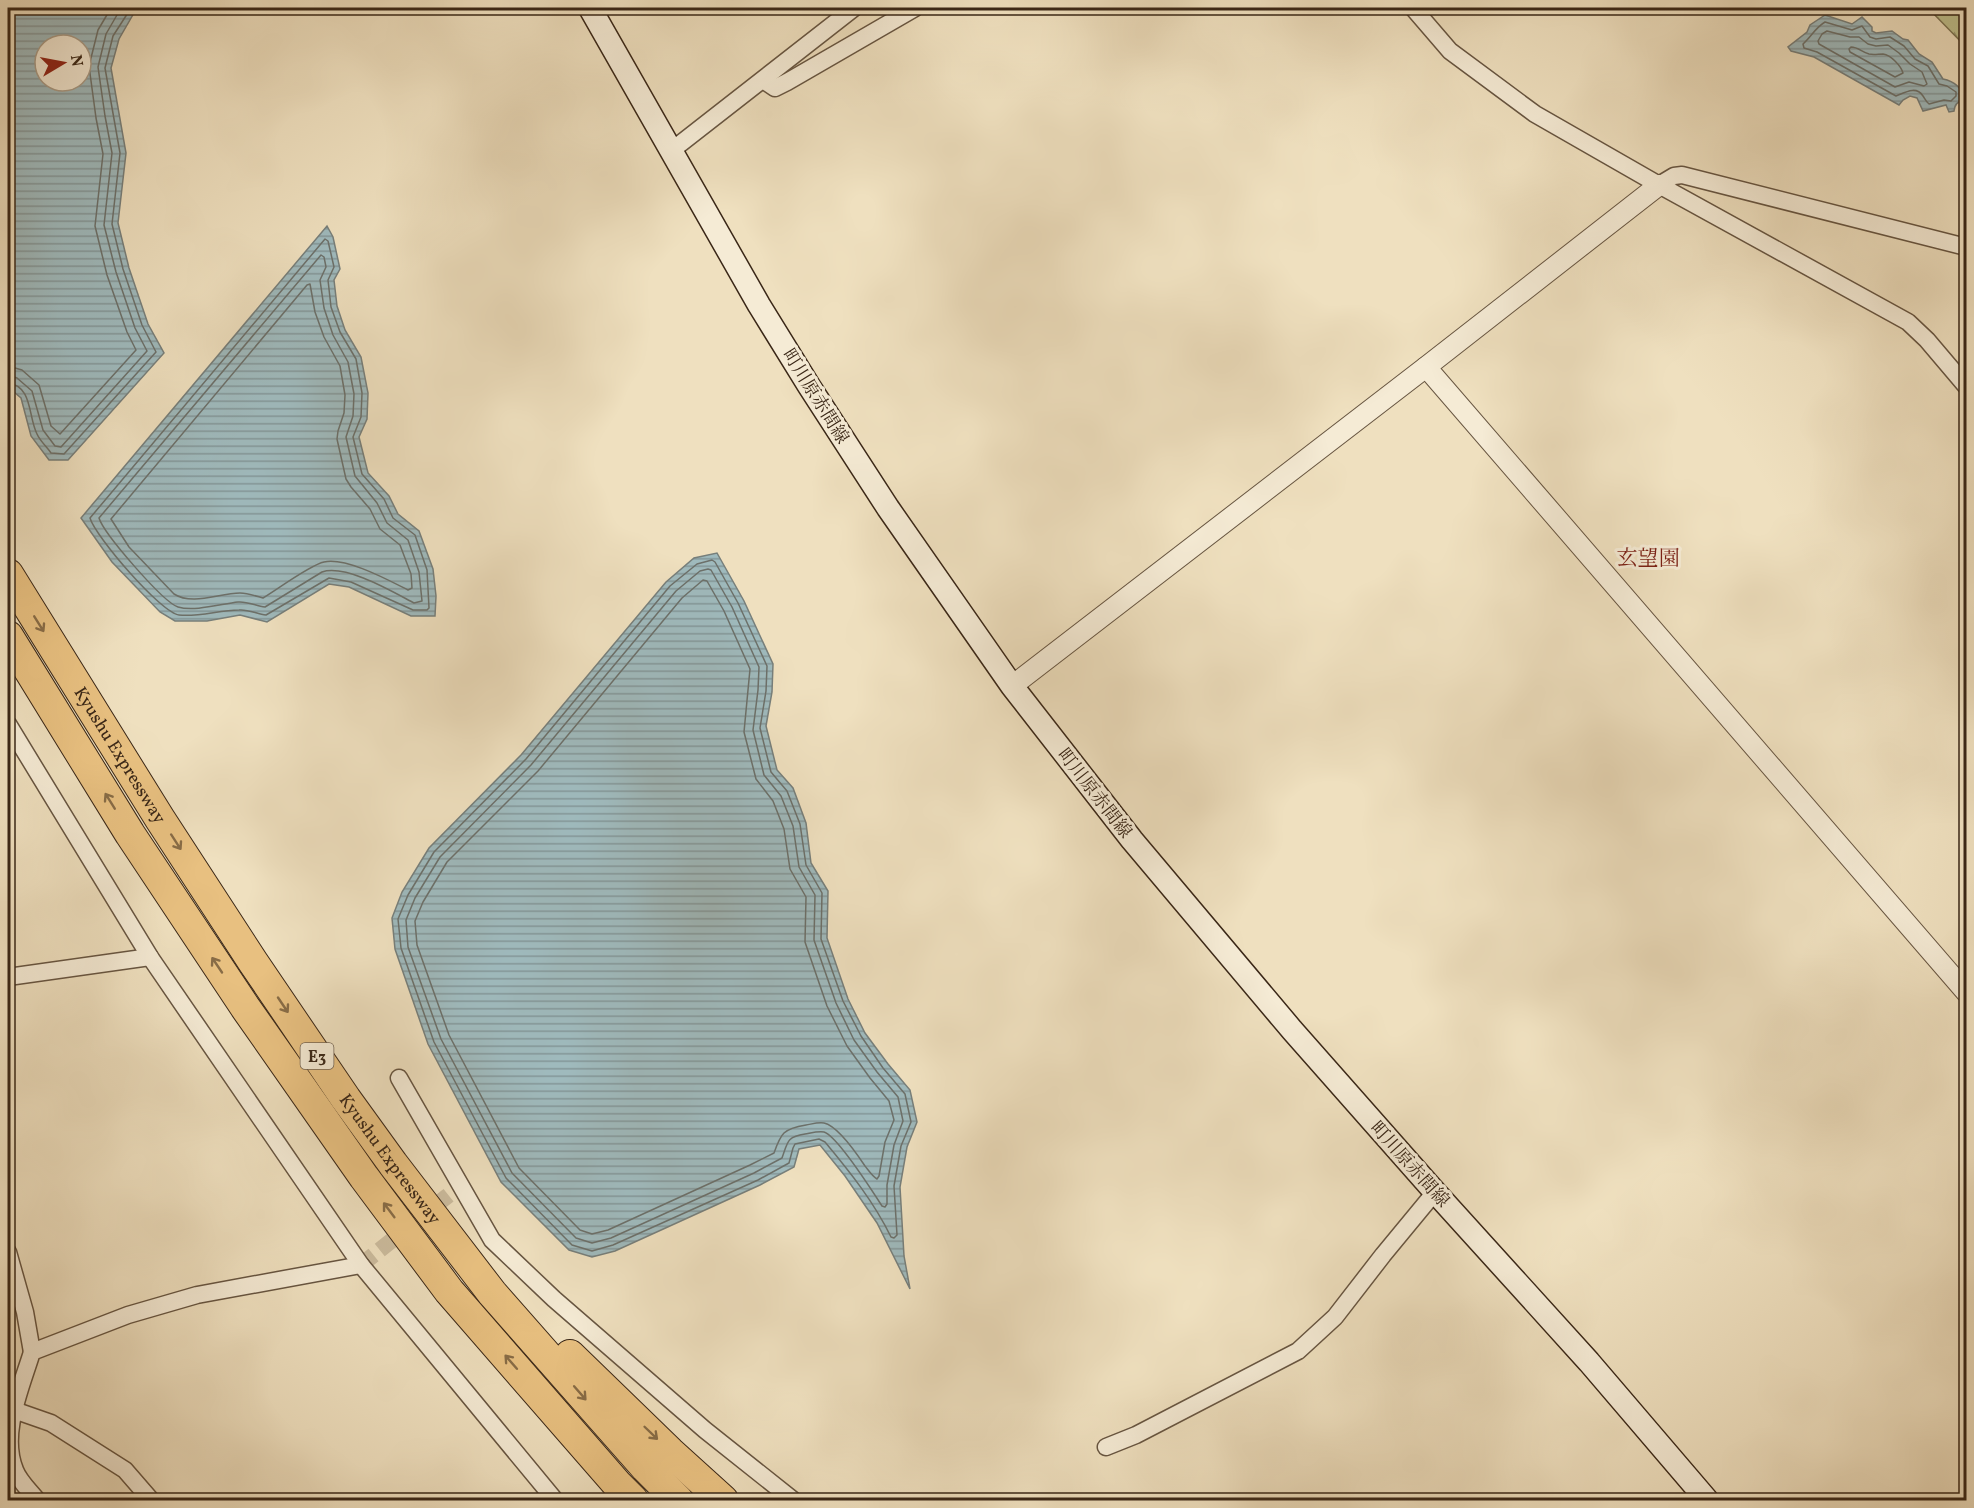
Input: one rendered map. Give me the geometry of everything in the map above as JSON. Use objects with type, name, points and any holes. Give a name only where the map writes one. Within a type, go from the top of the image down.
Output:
[{"type":"highway","name":"Kyushu Expressway","points":[[8,574],[160,819],[253,962],[393,1164],[492,1293],[646,1468],[678,1500]]},
{"type":"highway","name":"Kyushu Expressway","points":[[8,636],[130,834],[245,1007],[364,1177],[449,1291],[616,1484],[633,1500]]},
{"type":"highway","points":[[393,1164],[566,1351],[723,1500]]},
{"type":"main road","name":"町川原赤間線","points":[[590,8],[759,305],[809,386],[894,518],[1012,686],[1078,773],[1188,908],[1435,1192],[1596,1370],[1699,1498]]},
{"type":"street","points":[[671,151],[854,8]]},
{"type":"street","points":[[763,80],[775,88],[788,82],[915,8]]},
{"type":"street","points":[[1413,8],[1450,51],[1535,114],[1908,322],[1927,340],[1966,386]]},
{"type":"street","points":[[1012,686],[1659,185],[1674,176],[1682,175],[1966,247]]},
{"type":"street","points":[[1426,367],[1966,992]]},
{"type":"street","points":[[8,724],[150,957],[361,1265],[555,1500]]},
{"type":"street","points":[[8,977],[150,957]]},
{"type":"street","points":[[399,1078],[492,1240],[554,1299],[696,1423],[793,1500]]},
{"type":"street","points":[[1106,1447],[1136,1435],[1298,1351],[1335,1317],[1435,1192]]},
{"type":"street","points":[[8,1252],[25,1312],[32,1352],[11,1410],[9,1451],[15,1472],[37,1500]]},
{"type":"street","points":[[32,1352],[128,1316],[197,1295],[361,1265]]},
{"type":"street","points":[[11,1410],[51,1423],[125,1470],[151,1500]]},
{"type":"green space","points":[[1928,8],[1966,8],[1966,47]]},
{"type":"water","points":[[8,8],[142,8],[134,13],[119,39],[111,68],[126,153],[118,223],[129,268],[148,324],[164,353],[68,460],[49,460],[31,436],[21,398],[8,387]]},
{"type":"water","points":[[1825,15],[1852,24],[1862,17],[1876,33],[1892,31],[1908,40],[1919,54],[1932,62],[1943,79],[1958,86],[1964,100],[1957,104],[1954,111],[1949,112],[1946,105],[1923,111],[1917,98],[1910,96],[1899,105],[1814,57],[1791,51],[1788,47],[1807,32],[1810,25]]},
{"type":"water","points":[[327,226],[333,237],[340,269],[334,280],[337,306],[345,330],[361,357],[368,393],[367,419],[359,437],[368,473],[389,496],[398,514],[419,531],[433,569],[436,596],[435,616],[411,616],[349,587],[329,584],[267,622],[240,615],[207,621],[175,621],[160,612],[112,562],[81,518]]},
{"type":"water","points":[[717,553],[744,601],[773,664],[772,692],[766,726],[777,770],[793,788],[806,823],[811,863],[828,891],[827,938],[848,999],[865,1033],[910,1090],[917,1122],[907,1147],[900,1187],[904,1256],[910,1289],[877,1223],[845,1176],[820,1145],[799,1149],[794,1167],[760,1185],[615,1251],[592,1257],[569,1250],[501,1182],[428,1044],[395,949],[392,918],[402,892],[429,848],[521,755],[666,582],[694,558]]},
{"type":"tunnel","points":[[361,1265],[460,1186]]},
{"type":"district","name":"玄望園","points":[[1648,558]]}]
